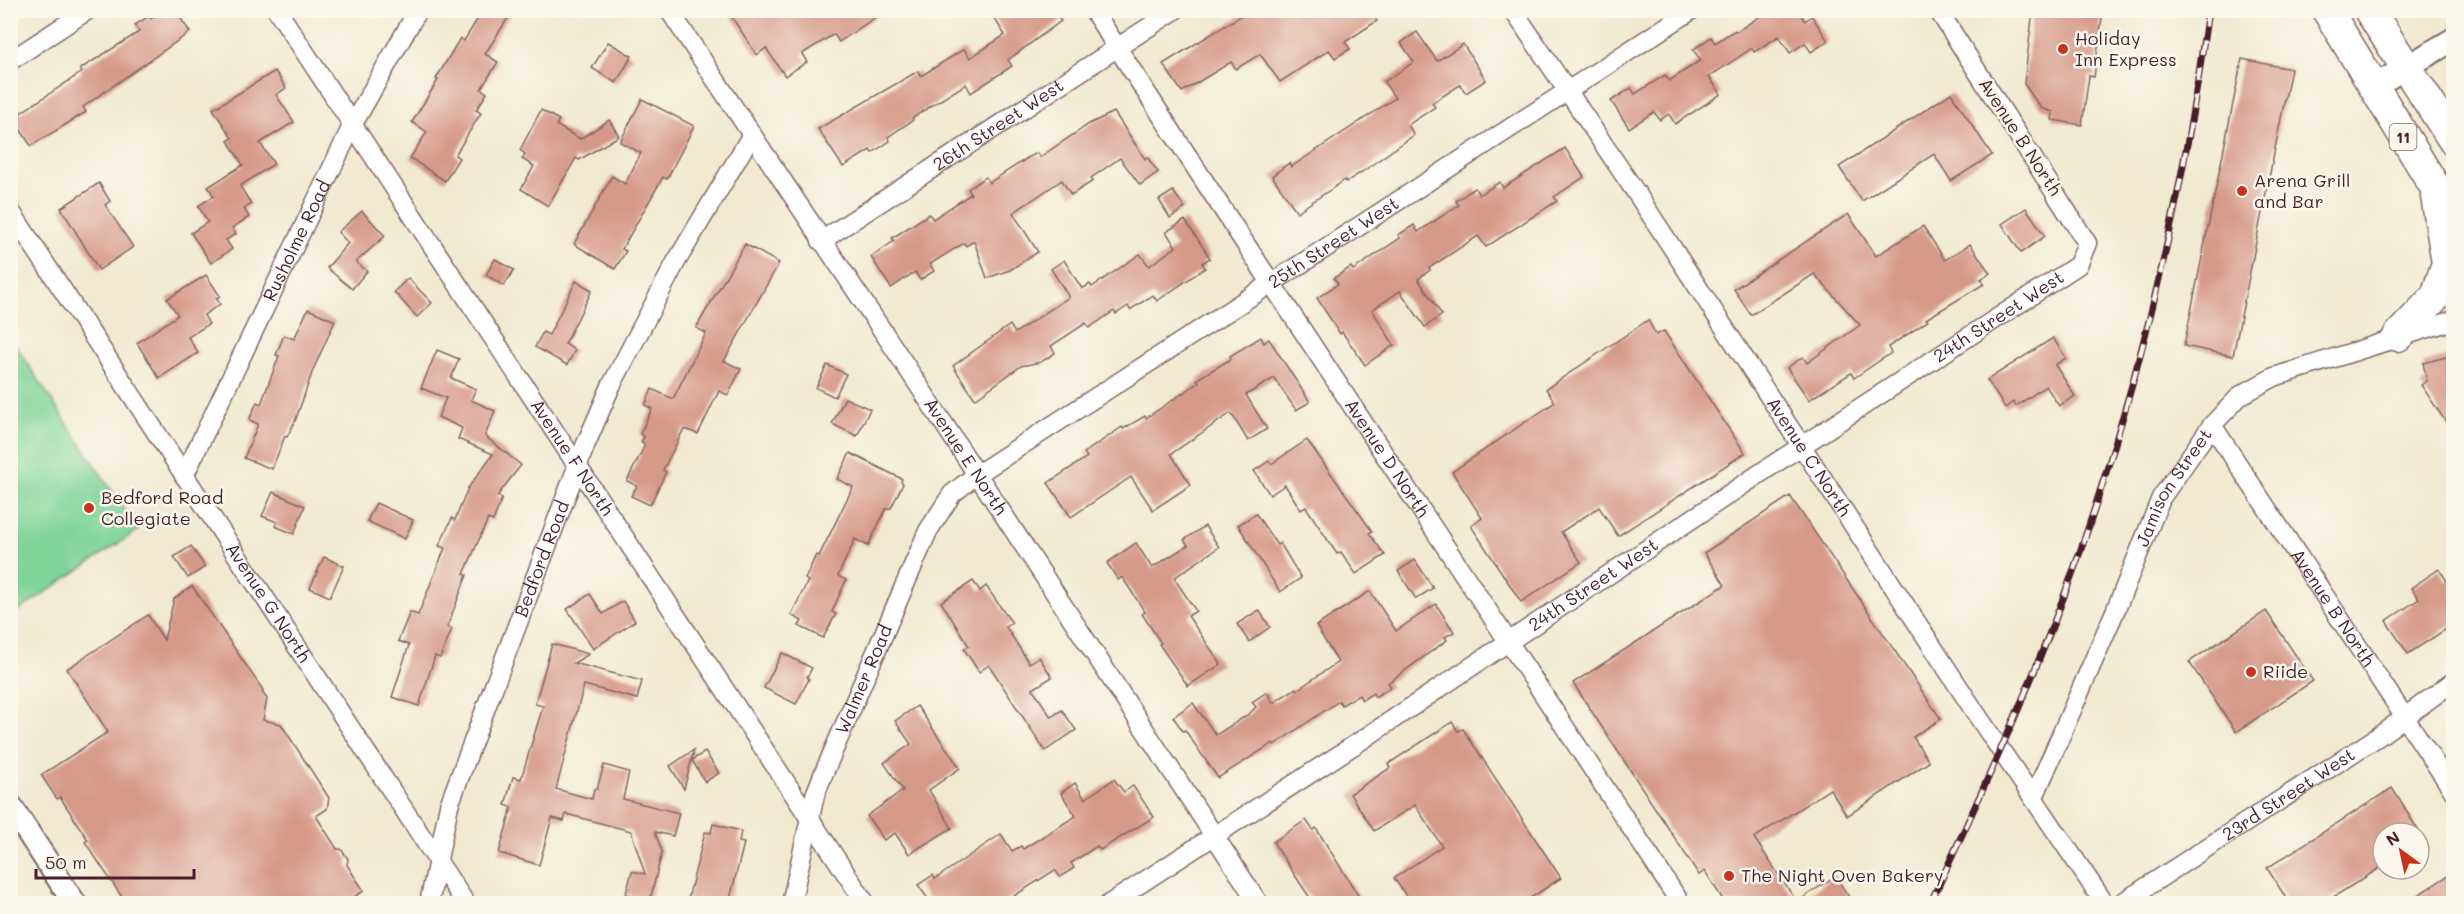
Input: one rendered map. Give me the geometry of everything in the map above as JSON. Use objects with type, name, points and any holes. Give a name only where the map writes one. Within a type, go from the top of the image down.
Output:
[{"type":"main road","name":"11","points":[[2327,10],[2454,218]]},
{"type":"main road","name":"11","points":[[2369,10],[2454,141]]},
{"type":"main road","points":[[2398,336],[2436,296],[2447,263],[2434,187]]},
{"type":"street","points":[[10,61],[88,10]]},
{"type":"street","name":"Avenue F North","points":[[277,10],[866,903]]},
{"type":"street","name":"Rusholme Road","points":[[184,476],[353,124],[418,10]]},
{"type":"street","name":"Avenue E North","points":[[669,10],[1259,903]]},
{"type":"street","name":"Avenue D North","points":[[1094,10],[1270,283],[1681,903]]},
{"type":"street","name":"26th Street West","points":[[821,242],[1175,10]]},
{"type":"street","name":"Avenue C North","points":[[1513,10],[1803,445],[1977,715],[2105,903]]},
{"type":"street","name":"25th Street West","points":[[976,475],[1692,10]]},
{"type":"street","name":"Avenue B North","points":[[1938,10],[2082,233],[2087,243],[2078,265]]},
{"type":"street","points":[[2373,87],[2454,39]]},
{"type":"street","name":"Bedford Road","points":[[429,903],[436,859],[449,805],[577,465],[611,386],[676,262],[751,136]]},
{"type":"street","name":"Avenue G North","points":[[10,210],[466,903]]},
{"type":"street","name":"24th Street West","points":[[1110,903],[1365,738],[1803,445],[2078,265]]},
{"type":"street","name":"Jamison Street","points":[[2034,797],[2116,609],[2161,498],[2212,425],[2241,395],[2274,377],[2454,320]]},
{"type":"street","name":"Avenue B North","points":[[2212,425],[2454,792]]},
{"type":"street","name":"Walmer Road","points":[[791,903],[815,795],[928,531],[952,494],[976,475]]},
{"type":"street","name":"23rd Street West","points":[[2120,903],[2379,736],[2454,681]]},
{"type":"street","points":[[10,805],[75,903]]},
{"type":"green space","points":[[11,339],[138,530],[15,613],[10,606]]},
{"type":"building","points":[[164,10],[175,10],[190,32],[83,107],[86,112],[31,146],[13,118],[82,72],[80,69],[139,32],[135,25],[149,16],[151,19]]},
{"type":"building","points":[[483,10],[513,10],[485,54],[498,62],[481,89],[487,93],[476,110],[481,113],[455,155],[459,158],[445,181],[410,158],[427,132],[412,122],[460,38],[464,41]]},
{"type":"building","points":[[727,10],[886,10],[839,42],[834,34],[802,54],[807,62],[785,76],[766,48],[757,55]]},
{"type":"building","points":[[989,10],[1053,10],[1061,21],[1008,60],[1012,66],[971,93],[966,84],[912,118],[913,120],[888,137],[890,141],[872,153],[870,150],[843,167],[818,129],[918,71],[921,76],[964,49],[970,58],[1005,35]]},
{"type":"building","points":[[1250,10],[1370,10],[1377,21],[1345,42],[1350,49],[1335,58],[1329,50],[1280,82],[1260,54],[1236,69],[1231,62],[1182,92],[1163,64]]},
{"type":"building","points":[[1770,10],[1798,10],[1805,21],[1812,16],[1828,41],[1811,52],[1805,43],[1790,53],[1779,36],[1754,52],[1752,48],[1709,77],[1721,94],[1675,124],[1669,114],[1660,120],[1654,112],[1629,128],[1611,101],[1631,88],[1635,94],[1665,75],[1669,81],[1701,60],[1693,50],[1711,37],[1715,43]]},
{"type":"building","name":"Holiday Inn Express","points":[[2033,10],[2103,10],[2094,77],[2089,76],[2082,125],[2052,120],[2053,112],[2041,108],[2024,84]]},
{"type":"building","points":[[1417,32],[1437,61],[1463,44],[1486,80],[1466,93],[1460,85],[1432,103],[1435,107],[1408,125],[1414,135],[1362,172],[1346,182],[1345,180],[1297,212],[1272,176],[1289,163],[1291,167],[1395,98],[1384,82],[1414,62],[1401,43]]},
{"type":"building","points":[[608,42],[632,56],[616,83],[592,68]]},
{"type":"building","points":[[2242,59],[2291,69],[2233,356],[2184,346]]},
{"type":"building","points":[[275,71],[286,88],[276,95],[294,122],[260,143],[274,164],[240,186],[251,204],[244,209],[249,217],[232,228],[236,234],[226,240],[232,249],[211,263],[191,233],[208,222],[198,206],[214,196],[208,187],[243,165],[228,141],[232,138],[213,109]]},
{"type":"building","points":[[1951,93],[1992,155],[1951,181],[1934,154],[1862,201],[1839,167]]},
{"type":"building","points":[[642,99],[694,126],[667,179],[663,177],[622,249],[626,251],[615,269],[574,244],[612,176],[625,184],[641,153],[620,142]]},
{"type":"building","points":[[541,110],[559,120],[556,125],[580,139],[609,120],[619,136],[579,160],[576,158],[548,206],[521,189],[534,166],[522,159],[525,154],[520,150]]},
{"type":"building","points":[[1114,112],[1145,159],[1147,157],[1158,172],[1140,185],[1120,158],[1091,178],[1093,181],[1071,195],[1062,180],[1013,213],[1038,252],[1010,270],[987,278],[974,241],[966,246],[964,243],[930,264],[934,271],[920,280],[915,272],[891,288],[871,257],[894,241],[892,238],[929,214],[933,219],[971,194],[968,189],[986,177],[989,183],[1029,157],[1037,153],[1040,157],[1089,124]]},
{"type":"building","points":[[1565,148],[1584,177],[1554,197],[1557,201],[1486,247],[1478,236],[1429,268],[1430,270],[1418,279],[1442,315],[1425,327],[1400,291],[1372,310],[1394,345],[1365,365],[1342,332],[1340,334],[1317,298],[1338,284],[1334,278],[1351,267],[1353,270],[1400,238],[1398,235],[1414,225],[1418,232],[1459,205],[1456,201],[1475,188],[1479,195],[1500,182],[1503,188]]},
{"type":"building","points":[[99,183],[110,201],[105,205],[133,247],[99,270],[61,208]]},
{"type":"building","points":[[1173,191],[1185,208],[1170,218],[1159,200]]},
{"type":"building","points":[[2026,208],[2045,236],[2021,253],[2002,224]]},
{"type":"building","points":[[362,211],[385,236],[356,262],[367,271],[352,289],[327,268],[348,243],[338,232]]},
{"type":"building","points":[[1848,214],[1876,256],[1923,226],[1945,260],[1970,244],[1990,273],[1981,279],[1984,284],[1926,319],[1928,321],[1888,347],[1891,353],[1854,378],[1851,373],[1809,400],[1787,368],[1803,357],[1807,363],[1860,325],[1814,274],[1751,315],[1734,289]]},
{"type":"building","points":[[1185,220],[1210,258],[1202,263],[1205,268],[1157,301],[1153,295],[1130,310],[1128,306],[1116,314],[1114,311],[1089,328],[1086,323],[1051,346],[1055,353],[1041,362],[1021,366],[975,399],[953,366],[1010,325],[1015,333],[1069,297],[1051,269],[1064,260],[1082,289],[1090,284],[1092,287],[1140,254],[1149,266],[1176,247],[1166,232]]},
{"type":"building","points":[[745,244],[779,263],[724,361],[741,369],[728,395],[719,391],[698,434],[685,429],[683,431],[663,470],[666,472],[650,505],[631,496],[637,486],[627,481],[644,447],[644,443],[641,442],[644,437],[640,434],[652,409],[645,405],[652,389],[673,399],[706,333],[696,328]]},
{"type":"building","points":[[495,259],[514,270],[504,286],[486,275]]},
{"type":"building","points":[[206,275],[220,296],[216,298],[220,304],[204,315],[209,324],[188,337],[198,353],[159,378],[137,343],[178,315],[167,299]]},
{"type":"building","points":[[408,278],[432,303],[417,317],[394,292]]},
{"type":"building","points":[[576,281],[592,290],[565,344],[575,350],[567,365],[535,347],[543,332],[549,335]]},
{"type":"building","points":[[308,309],[335,321],[313,370],[296,419],[287,437],[285,436],[272,469],[244,458],[258,424],[249,420],[257,402],[261,404],[279,356],[276,355],[284,335],[294,339]]},
{"type":"building","points":[[1648,320],[1656,335],[1664,331],[1745,453],[1618,536],[1599,507],[1561,532],[1581,562],[1521,602],[1471,526],[1482,518],[1452,472],[1555,402],[1546,389]]},
{"type":"building","points":[[1261,337],[1264,343],[1269,339],[1310,402],[1296,410],[1274,378],[1246,395],[1267,429],[1248,441],[1231,413],[1171,454],[1191,485],[1153,510],[1131,477],[1071,517],[1048,483],[1087,457],[1084,453],[1122,427],[1123,429],[1145,416],[1146,418],[1199,382],[1197,379],[1231,359],[1230,356]]},
{"type":"building","points":[[2053,338],[2066,358],[2055,365],[2075,396],[2059,406],[2046,386],[2016,406],[2013,402],[2005,408],[1987,380]]},
{"type":"building","points":[[437,350],[459,359],[451,378],[476,389],[471,400],[495,411],[485,436],[521,465],[497,496],[502,498],[493,521],[488,519],[464,574],[467,575],[447,627],[452,629],[440,658],[435,656],[419,706],[392,697],[409,645],[398,641],[410,612],[418,615],[445,548],[439,546],[452,518],[455,520],[468,488],[493,454],[458,439],[462,428],[438,417],[446,398],[421,388]]},
{"type":"building","points":[[2454,355],[2454,434],[2421,385],[2427,381],[2423,363]]},
{"type":"building","points":[[827,365],[846,374],[835,397],[816,388]]},
{"type":"building","points":[[845,398],[870,409],[857,436],[832,424]]},
{"type":"building","points":[[1307,440],[1372,531],[1369,533],[1385,555],[1356,574],[1341,552],[1337,554],[1306,507],[1301,510],[1285,485],[1270,495],[1254,471],[1269,461],[1271,464]]},
{"type":"building","points":[[850,453],[902,479],[903,484],[891,508],[886,509],[868,546],[855,539],[838,576],[846,580],[832,612],[836,614],[823,638],[799,626],[802,621],[791,615],[808,581],[805,579],[816,555],[819,556],[853,487],[837,479]]},
{"type":"building","points":[[273,492],[305,506],[294,534],[275,526],[277,522],[262,516]]},
{"type":"building","points":[[1790,496],[1941,719],[1913,737],[1929,762],[1847,816],[1830,789],[1754,838],[1797,902],[1835,876],[1853,903],[1725,903],[1705,871],[1699,875],[1573,683],[1725,585],[1704,553]]},
{"type":"building","points":[[376,503],[413,520],[405,539],[367,521]]},
{"type":"building","points":[[1256,514],[1277,545],[1280,543],[1301,578],[1280,592],[1238,525]]},
{"type":"building","points":[[1205,526],[1219,547],[1174,578],[1196,611],[1188,616],[1221,664],[1188,686],[1159,644],[1161,643],[1142,614],[1145,612],[1122,577],[1118,580],[1107,563],[1136,543],[1152,568],[1188,545],[1184,540]]},
{"type":"building","points":[[191,546],[205,567],[188,578],[174,557]]},
{"type":"building","points":[[324,557],[344,566],[330,597],[310,588]]},
{"type":"building","points":[[1415,560],[1433,588],[1416,599],[1398,571]]},
{"type":"building","points":[[2439,569],[2447,581],[2454,577],[2454,624],[2408,654],[2386,621],[2419,599],[2411,588]]},
{"type":"building","points":[[973,581],[980,591],[986,586],[1012,623],[1006,627],[1029,663],[1039,657],[1052,677],[1033,689],[1051,717],[1062,710],[1076,730],[1045,751],[989,665],[979,672],[964,649],[969,646],[941,602]]},
{"type":"building","points":[[192,586],[263,690],[267,699],[263,720],[281,724],[329,798],[327,809],[316,816],[337,849],[341,849],[348,859],[347,865],[364,891],[344,903],[126,903],[85,842],[88,840],[60,797],[57,799],[41,775],[108,732],[67,669],[148,615],[164,640],[174,599]]},
{"type":"building","points":[[1370,591],[1396,631],[1436,604],[1454,632],[1445,637],[1447,640],[1388,683],[1391,687],[1375,697],[1373,693],[1362,700],[1359,695],[1342,705],[1339,701],[1274,745],[1273,743],[1218,778],[1185,730],[1183,731],[1173,717],[1193,703],[1216,735],[1249,714],[1256,707],[1252,702],[1267,692],[1273,703],[1296,688],[1297,690],[1338,662],[1316,626]]},
{"type":"building","points":[[590,594],[603,614],[623,601],[635,621],[593,649],[567,609]]},
{"type":"building","points":[[1259,610],[1270,627],[1249,642],[1237,624]]},
{"type":"building","name":"Riide","points":[[2266,611],[2313,681],[2236,732],[2189,662]]},
{"type":"building","points":[[552,644],[589,654],[574,663],[642,681],[637,699],[584,685],[556,789],[592,799],[604,765],[629,772],[623,799],[679,813],[673,836],[655,832],[662,852],[650,900],[626,894],[632,871],[645,874],[631,831],[566,814],[564,821],[552,818],[539,865],[499,853],[512,807],[505,805],[513,777],[521,779],[543,706],[535,704]]},
{"type":"building","points":[[782,653],[812,668],[796,704],[764,688]]},
{"type":"building","points":[[917,706],[960,768],[929,790],[952,828],[909,854],[895,833],[884,840],[867,816],[903,790],[884,763],[911,744],[895,721]]},
{"type":"building","points":[[1452,722],[1458,731],[1463,729],[1561,878],[1523,903],[1411,903],[1394,878],[1442,846],[1415,805],[1374,831],[1350,794],[1390,768],[1388,764]]},
{"type":"building","points":[[694,750],[684,789],[670,766]]},
{"type":"building","points":[[705,752],[719,773],[705,782],[692,760]]},
{"type":"building","points":[[1114,779],[1124,792],[1133,786],[1154,817],[1100,850],[1097,846],[1071,863],[1074,868],[1060,877],[1055,870],[1003,903],[931,903],[918,885],[933,875],[935,879],[1001,834],[1012,851],[1021,846],[1023,849],[1076,816],[1061,793],[1075,783],[1085,799]]},
{"type":"building","points":[[2392,788],[2413,821],[2371,821],[2371,874],[2324,903],[2289,903],[2267,868]]},
{"type":"building","points":[[1306,820],[1313,830],[1316,828],[1363,903],[1314,903],[1306,892],[1273,842]]},
{"type":"building","points":[[713,824],[741,831],[739,842],[744,843],[729,903],[687,903],[705,832],[711,833]]},
{"type":"building","points":[[2454,872],[2454,903],[2405,903]]},
{"type":"railway","points":[[1930,904],[2028,686],[2064,597],[2102,486],[2158,284],[2186,148],[2208,10]]},
{"type":"place","name":"Holiday Inn Express","points":[[2063,49]]},
{"type":"place","name":"Arena Grill and Bar","points":[[2242,191]]},
{"type":"place","name":"Bedford Road Collegiate","points":[[89,508]]},
{"type":"place","name":"Riide","points":[[2251,672]]},
{"type":"place","name":"The Night Oven Bakery","points":[[1729,876]]}]
